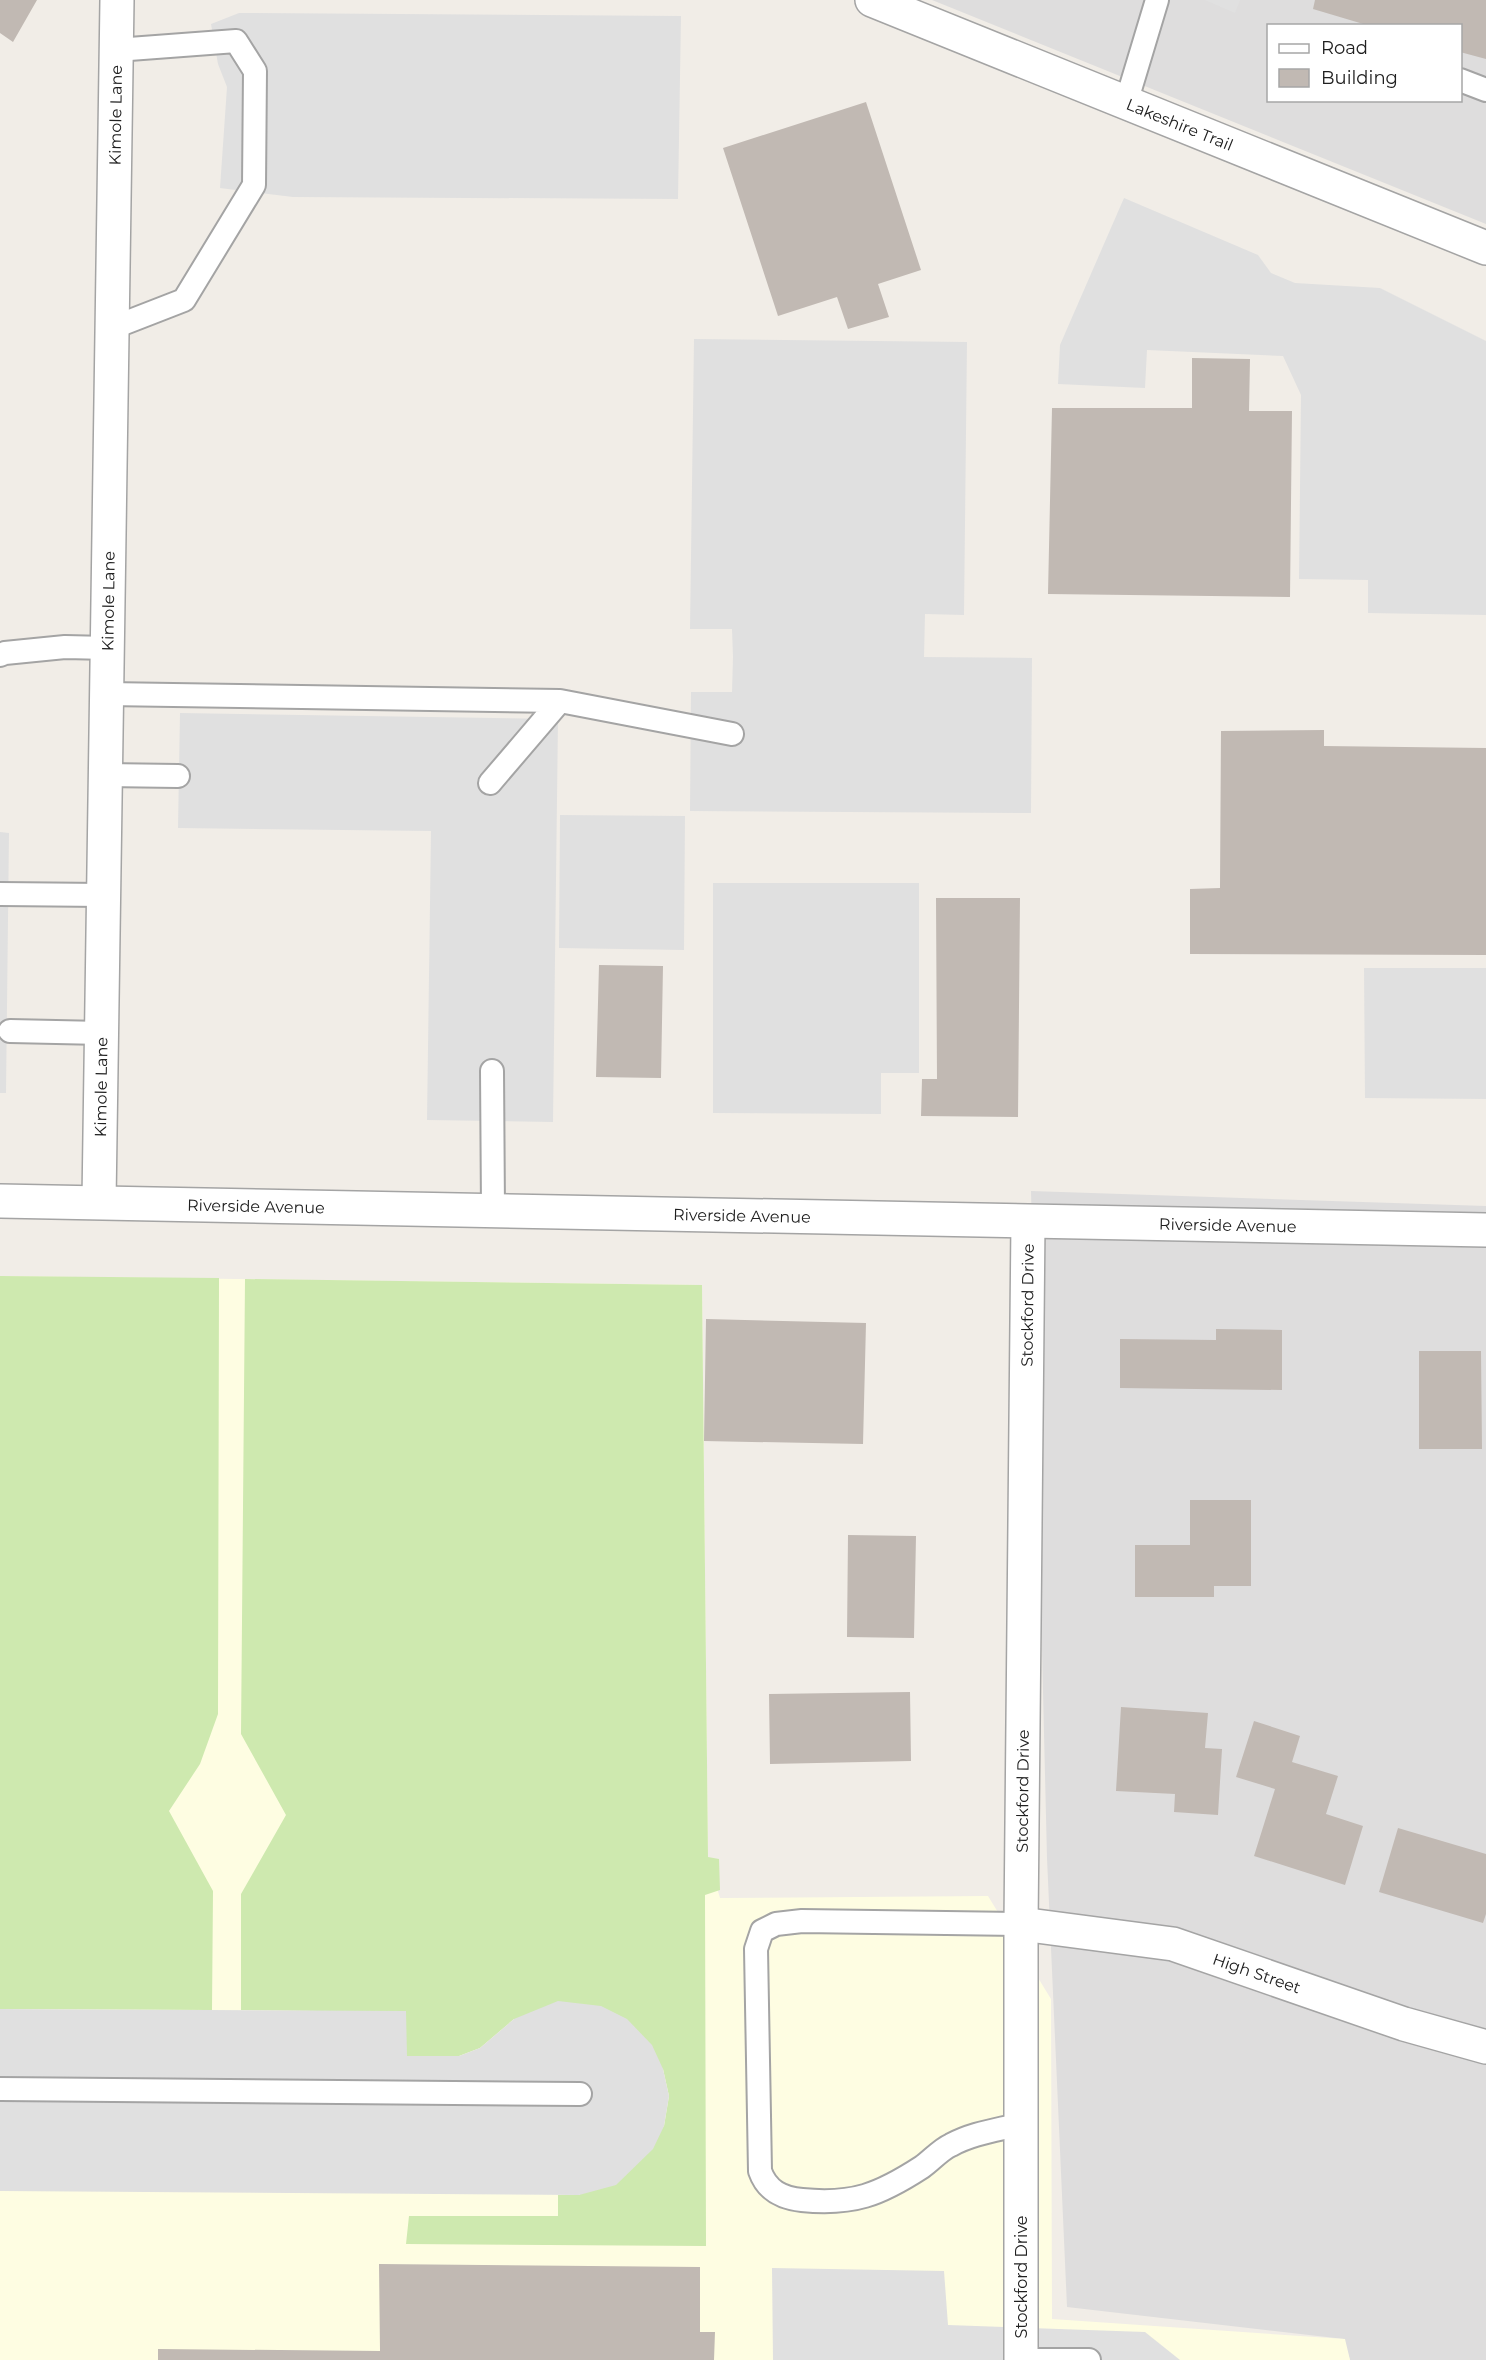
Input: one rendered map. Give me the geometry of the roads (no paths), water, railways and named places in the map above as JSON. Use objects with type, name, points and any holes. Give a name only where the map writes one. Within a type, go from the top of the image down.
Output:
[{"type":"street","name":"Kimole Lane","points":[[99,1201],[117,0]]},
{"type":"street","name":"Lakeshire Trail","points":[[872,0],[1486,248]]},
{"type":"street","name":"Riverside Avenue","points":[[0,1201],[99,1201],[1486,1230]]},
{"type":"street","name":"Stockford Drive","points":[[1021,2360],[1021,1924],[1028,1222]]},
{"type":"street","name":"High Street","points":[[1021,1924],[1173,1944],[1404,2024],[1486,2046]]},
{"type":"lane","points":[[1126,103],[1157,0]]},
{"type":"lane","points":[[112,328],[184,300],[254,185],[255,118],[255,71],[236,41],[116,50]]},
{"type":"lane","points":[[1462,80],[1486,90]]},
{"type":"lane","points":[[0,655],[65,647],[108,648]]},
{"type":"lane","points":[[106,694],[560,700],[732,734]]},
{"type":"lane","points":[[490,783],[560,700]]},
{"type":"lane","points":[[105,775],[177,776]]},
{"type":"lane","points":[[0,894],[104,895]]},
{"type":"lane","points":[[10,1031],[102,1033]]},
{"type":"lane","points":[[492,1071],[493,1210]]},
{"type":"lane","points":[[1021,1924],[802,1922],[776,1924],[762,1931],[756,1949],[760,2172],[764,2181],[785,2198],[827,2202],[860,2199],[886,2189],[923,2166],[950,2145],[976,2134],[1021,2124]]},
{"type":"lane","points":[[0,2089],[580,2094]]},
{"type":"lane","points":[[1021,2360],[1089,2360]]}]
